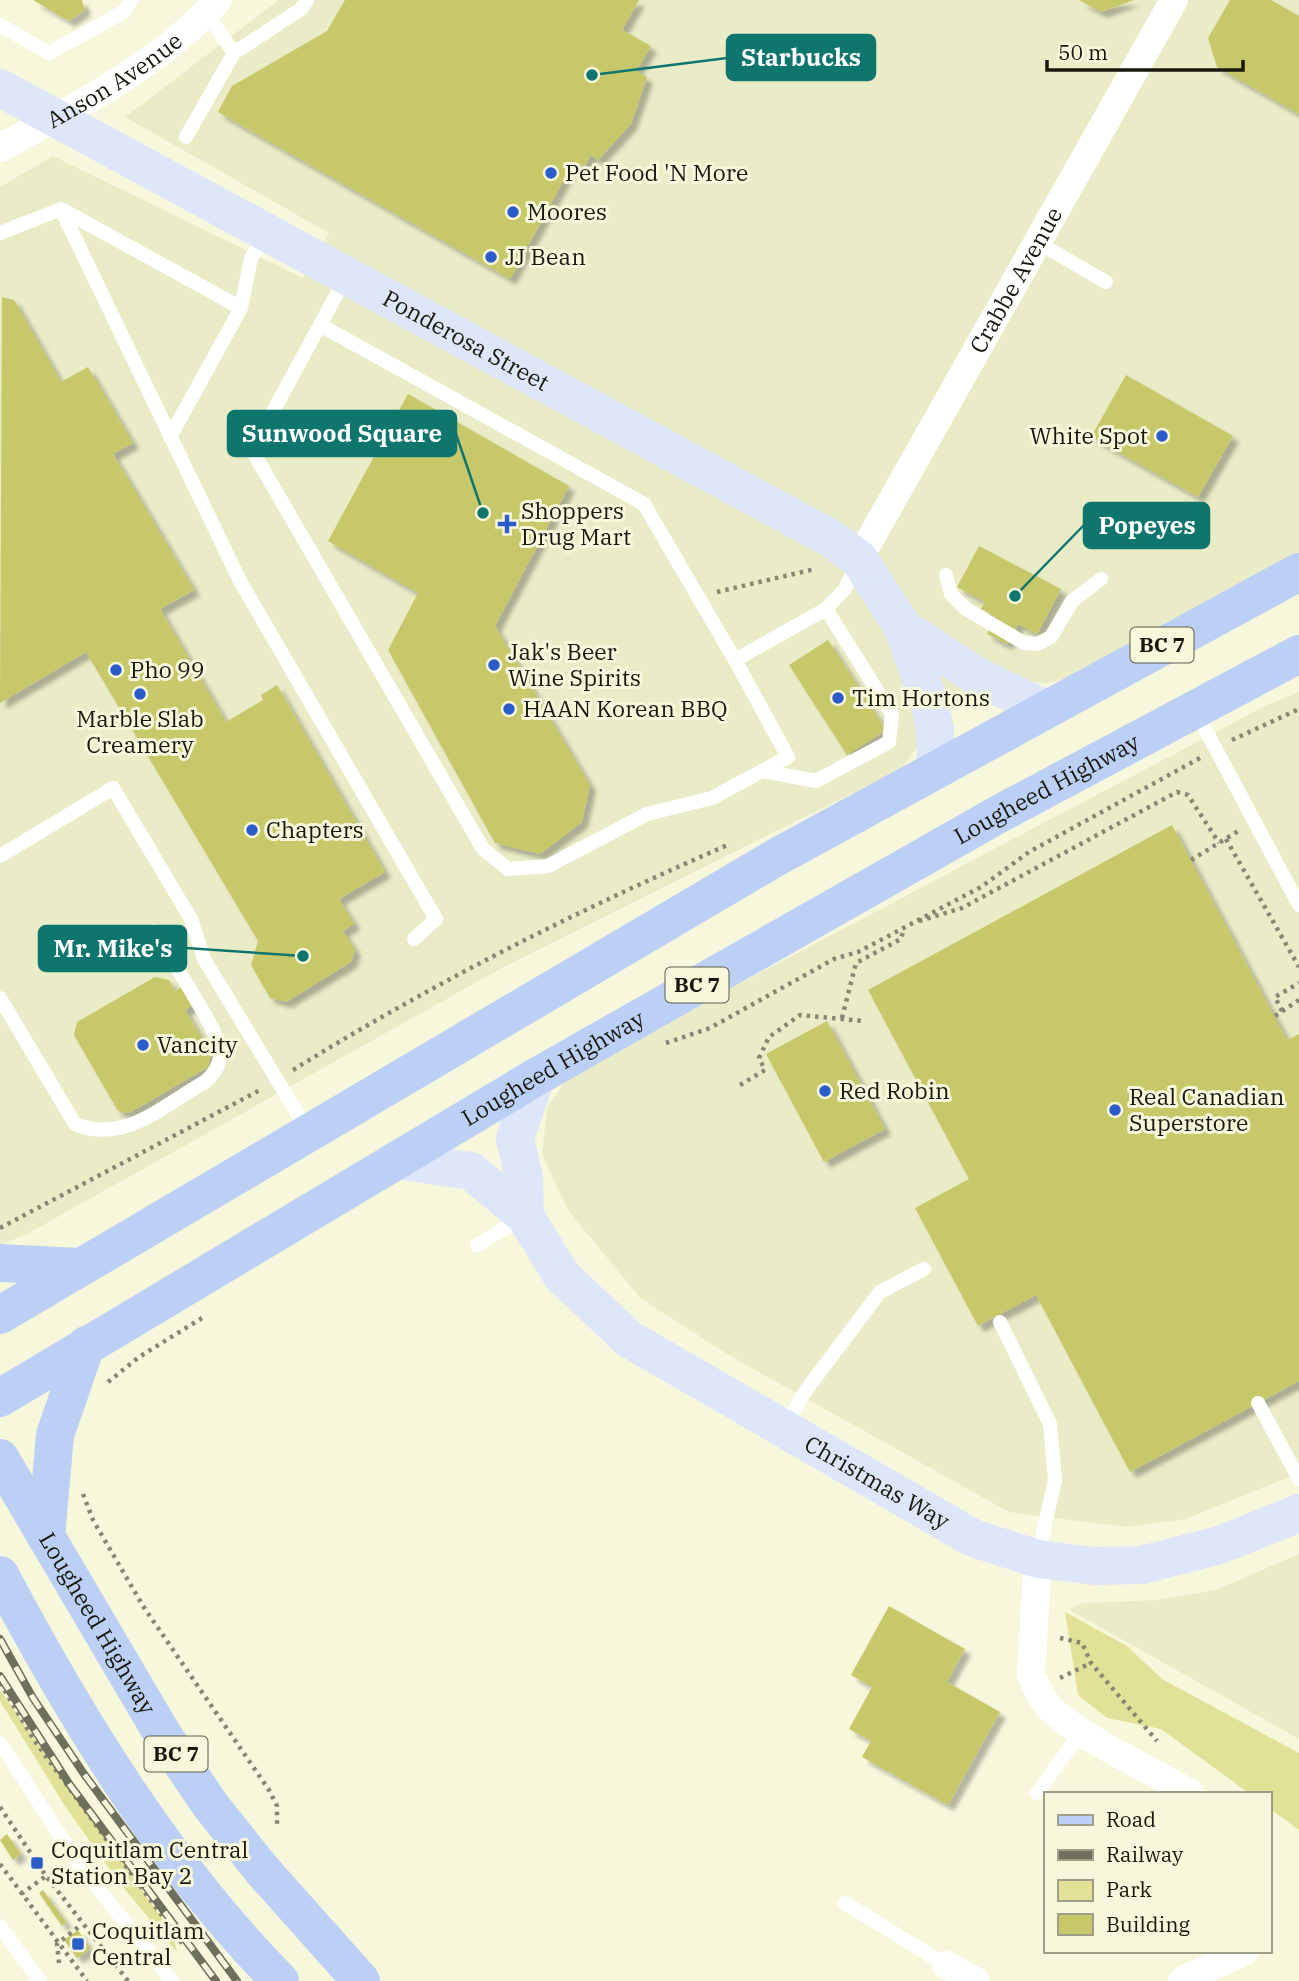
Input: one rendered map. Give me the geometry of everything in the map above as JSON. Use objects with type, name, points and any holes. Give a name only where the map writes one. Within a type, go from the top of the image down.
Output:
[{"type":"main road","name":"BC 7","points":[[0,1315],[672,918],[1045,709],[1299,572]]},
{"type":"main road","name":"Lougheed Highway","points":[[0,1398],[536,1077],[999,814],[1299,654]]},
{"type":"main road","points":[[0,1264],[79,1267]]},
{"type":"main road","points":[[46,1538],[55,1435],[86,1345]]},
{"type":"main road","name":"Lougheed Highway","points":[[0,1458],[163,1735],[211,1806],[262,1870],[361,1981]]},
{"type":"main road","name":"BC 7","points":[[4,1589],[147,1821],[193,1883],[274,1978]]},
{"type":"street","name":"Crabbe Avenue","points":[[859,559],[1174,0]]},
{"type":"street","name":"Anson Avenue","points":[[0,148],[104,91],[212,6]]},
{"type":"street","name":"Ponderosa Street","points":[[0,89],[832,539],[859,559],[903,628],[930,705],[935,730],[936,770]]},
{"type":"street","name":"Ponderosa Street","points":[[903,628],[978,677],[1045,709]]},
{"type":"street","points":[[525,1216],[524,1178],[515,1138],[536,1077]]},
{"type":"street","name":"Christmas Way","points":[[396,1160],[471,1171],[525,1216],[562,1276],[621,1332],[651,1354],[948,1525],[994,1546],[1038,1559],[1095,1566],[1142,1565],[1220,1545],[1299,1513]]},
{"type":"street","points":[[1038,1559],[1031,1674],[1049,1708],[1082,1731],[1188,1792]]},
{"type":"street","points":[[1182,1981],[1241,1953]]},
{"type":"street","points":[[946,1965],[975,1981]]},
{"type":"lane","points":[[0,25],[48,53],[125,11],[131,0]]},
{"type":"lane","points":[[187,136],[234,53],[301,9],[307,0]]},
{"type":"lane","points":[[212,6],[234,53]]},
{"type":"lane","points":[[61,209],[242,308]]},
{"type":"lane","points":[[0,233],[61,209]]},
{"type":"lane","points":[[61,209],[240,580],[436,919],[414,939]]},
{"type":"lane","points":[[170,437],[242,308],[251,258],[265,234]]},
{"type":"lane","points":[[1037,242],[1105,282]]},
{"type":"lane","points":[[320,325],[644,504],[788,757],[712,797],[647,814],[548,866],[508,869],[483,849],[252,450],[346,277]]},
{"type":"lane","points":[[735,660],[827,609],[845,589],[859,559]]},
{"type":"lane","points":[[946,575],[951,594],[966,609],[1024,643],[1037,644],[1051,637],[1072,601],[1101,579]]},
{"type":"lane","points":[[762,771],[816,781],[889,742],[892,714],[827,609]]},
{"type":"lane","points":[[1194,709],[1299,905]]},
{"type":"lane","points":[[0,856],[113,788],[192,921],[200,952],[309,1132]]},
{"type":"lane","points":[[0,998],[75,1124],[96,1130],[133,1125],[205,1082],[217,1068],[220,1052],[216,1038],[154,931]]},
{"type":"lane","points":[[477,1245],[525,1216]]},
{"type":"lane","points":[[783,1429],[804,1393],[880,1292],[924,1269]]},
{"type":"lane","points":[[1000,1322],[1050,1424],[1055,1480],[1038,1559]]},
{"type":"lane","points":[[1258,1404],[1299,1479]]},
{"type":"lane","points":[[1037,1793],[1082,1731]]},
{"type":"lane","points":[[0,1743],[81,1867],[142,1948],[172,1981]]},
{"type":"lane","points":[[845,1903],[946,1965]]},
{"type":"lane","points":[[0,1926],[33,1979]]},
{"type":"path","points":[[698,597],[815,569]]},
{"type":"path","points":[[1249,731],[1299,709]]},
{"type":"path","points":[[655,1046],[710,1027],[834,959],[858,952],[981,887],[1029,852],[1202,757]]},
{"type":"path","points":[[904,926],[962,908],[1177,792],[1188,795],[1219,843]]},
{"type":"path","points":[[1191,860],[1240,830]]},
{"type":"path","points":[[1226,839],[1299,967]]},
{"type":"path","points":[[294,1069],[477,965],[607,897],[738,841]]},
{"type":"path","points":[[842,1018],[856,963],[901,939],[904,926]]},
{"type":"path","points":[[1282,1011],[1275,997],[1299,983]]},
{"type":"path","points":[[1275,1016],[1299,1000]]},
{"type":"path","points":[[740,1086],[765,1070],[759,1058],[769,1037],[800,1015],[863,1021]]},
{"type":"path","points":[[0,1228],[258,1091]]},
{"type":"path","points":[[106,1385],[139,1357],[206,1315]]},
{"type":"path","points":[[81,1484],[93,1520],[143,1606],[269,1790],[277,1806],[277,1826]]},
{"type":"path","points":[[1032,1631],[1082,1643],[1091,1663],[1157,1741]]},
{"type":"path","points":[[0,1683],[34,1740],[184,1946]]},
{"type":"path","points":[[0,1807],[46,1876],[128,1981]]},
{"type":"path","points":[[0,1824],[8,1819]]},
{"type":"path","points":[[0,1864],[87,1981]]},
{"type":"path","points":[[21,1894],[46,1876]]},
{"type":"path","points":[[57,1944],[82,1924]]},
{"type":"path","points":[[57,1944],[59,1963]]},
{"type":"shaded area","points":[[279,0],[1299,0],[1299,558],[1070,677],[1049,683],[1011,680],[921,724],[917,748],[901,769],[500,969],[27,1234],[0,1245],[0,187],[53,156],[303,278],[329,233],[125,117]]},
{"type":"shaded area","points":[[1299,692],[1299,1473],[1186,1519],[1126,1527],[1009,1512],[732,1357],[640,1298],[568,1210],[542,1155],[547,1108],[570,1073],[1267,705]]},
{"type":"shaded area","points":[[1299,1554],[1299,1739],[1068,1609],[1083,1603],[1159,1600],[1216,1590]]},
{"type":"green space","points":[[1065,1612],[1127,1646],[1162,1679],[1299,1753],[1299,1830],[1271,1809],[1271,1792],[1247,1792],[1161,1729],[1107,1718],[1078,1695]]},
{"type":"green space","points":[[0,1690],[173,1934],[177,1952],[118,1881],[65,1806],[0,1701]]},
{"type":"building","points":[[33,0],[82,0],[85,10],[69,21]]},
{"type":"building","points":[[345,0],[639,0],[622,30],[651,46],[636,71],[647,77],[631,124],[598,160],[591,155],[584,167],[574,161],[510,279],[218,112],[232,86],[327,31]]},
{"type":"building","points":[[1079,0],[1134,0],[1101,12]]},
{"type":"building","points":[[1230,0],[1271,0],[1299,16],[1299,114],[1217,67],[1208,38]]},
{"type":"building","points":[[2,297],[14,300],[61,382],[88,367],[133,443],[113,454],[194,590],[160,609],[226,722],[263,700],[261,695],[277,685],[385,872],[339,899],[354,924],[343,931],[355,950],[351,962],[286,1002],[270,998],[251,965],[258,941],[86,652],[0,703]]},
{"type":"building","name":"White Spot","points":[[1126,375],[1233,436],[1198,497],[1091,437]]},
{"type":"building","points":[[408,394],[569,486],[495,626],[590,785],[582,822],[540,854],[495,843],[388,650],[418,593],[328,541]]},
{"type":"building","points":[[979,546],[1061,589],[1037,634],[1018,624],[1007,644],[987,634],[996,617],[981,609],[985,602],[957,587]]},
{"type":"building","name":"Tim Hortons","points":[[828,640],[886,730],[847,755],[789,665]]},
{"type":"building","name":"Real Canadian Superstore","points":[[1172,825],[1287,1040],[1299,1034],[1299,1381],[1130,1472],[1036,1295],[978,1326],[915,1208],[969,1179],[868,990]]},
{"type":"building","name":"Vancity","points":[[155,977],[169,980],[175,991],[185,985],[196,1003],[185,1010],[211,1054],[208,1067],[129,1113],[118,1111],[74,1035],[77,1022]]},
{"type":"building","name":"Red Robin","points":[[827,1021],[885,1129],[824,1162],[766,1054]]},
{"type":"building","points":[[889,1606],[965,1649],[947,1682],[1000,1712],[948,1805],[862,1757],[871,1741],[849,1729],[872,1687],[851,1675]]},
{"type":"building","points":[[7,1834],[21,1854],[13,1860],[0,1840]]},
{"type":"building","points":[[43,1890],[66,1922],[62,1926],[39,1893]]},
{"type":"building","points":[[78,1930],[91,1949],[77,1958],[64,1940]]},
{"type":"railway","points":[[0,1639],[33,1698],[84,1774],[237,1981]]},
{"type":"railway","points":[[0,1676],[70,1785],[216,1981]]},
{"type":"place","name":"Starbucks","points":[[592,75]]},
{"type":"place","name":"Pet Food 'N More","points":[[551,173]]},
{"type":"place","name":"Moores","points":[[513,212]]},
{"type":"place","name":"JJ Bean","points":[[491,257]]},
{"type":"place","name":"White Spot","points":[[1162,436]]},
{"type":"place","name":"Sunwood Square","points":[[483,513]]},
{"type":"place","name":"Shoppers Drug Mart","points":[[507,524]]},
{"type":"place","name":"Popeyes","points":[[1015,596]]},
{"type":"place","name":"Jak's Beer Wine Spirits","points":[[494,665]]},
{"type":"place","name":"Pho 99","points":[[116,670]]},
{"type":"place","name":"Marble Slab Creamery","points":[[140,694]]},
{"type":"place","name":"Tim Hortons","points":[[838,698]]},
{"type":"place","name":"HAAN Korean BBQ","points":[[509,709]]},
{"type":"place","name":"Chapters","points":[[252,830]]},
{"type":"place","name":"Mr. Mike's","points":[[303,956]]},
{"type":"place","name":"Vancity","points":[[143,1045]]},
{"type":"place","name":"Red Robin","points":[[825,1091]]},
{"type":"place","name":"Real Canadian Superstore","points":[[1115,1110]]},
{"type":"place","name":"Coquitlam Central Station Bay 2","points":[[37,1863]]},
{"type":"place","name":"Coquitlam Central","points":[[78,1944]]}]
